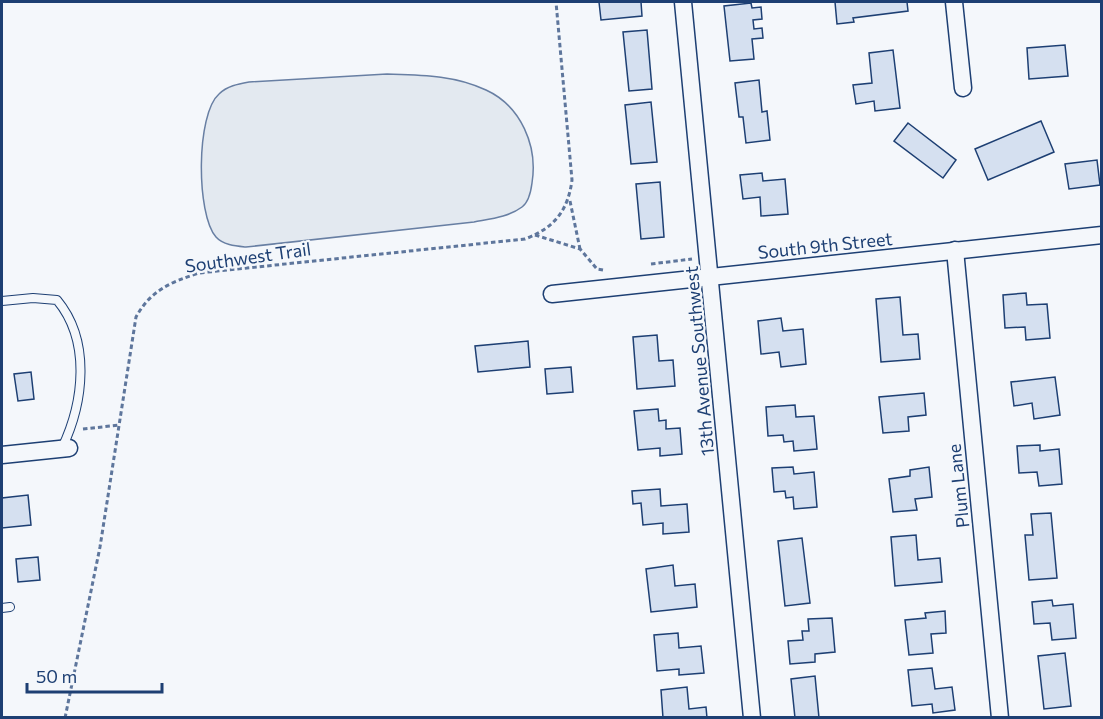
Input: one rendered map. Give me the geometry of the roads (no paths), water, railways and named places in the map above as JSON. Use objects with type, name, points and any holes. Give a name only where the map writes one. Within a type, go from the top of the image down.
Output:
[{"type":"street","name":"13th Avenue Southwest","points":[[683,2],[752,717]]},
{"type":"street","points":[[954,2],[963,88]]},
{"type":"street","name":"South 9th Street","points":[[552,294],[1101,236]]},
{"type":"street","name":"Plum Lane","points":[[955,250],[1000,717]]},
{"type":"street","points":[[2,455],[66,448]]},
{"type":"lane","points":[[2,301],[33,298],[57,300],[71,316],[81,347],[74,423],[66,448]]}]
